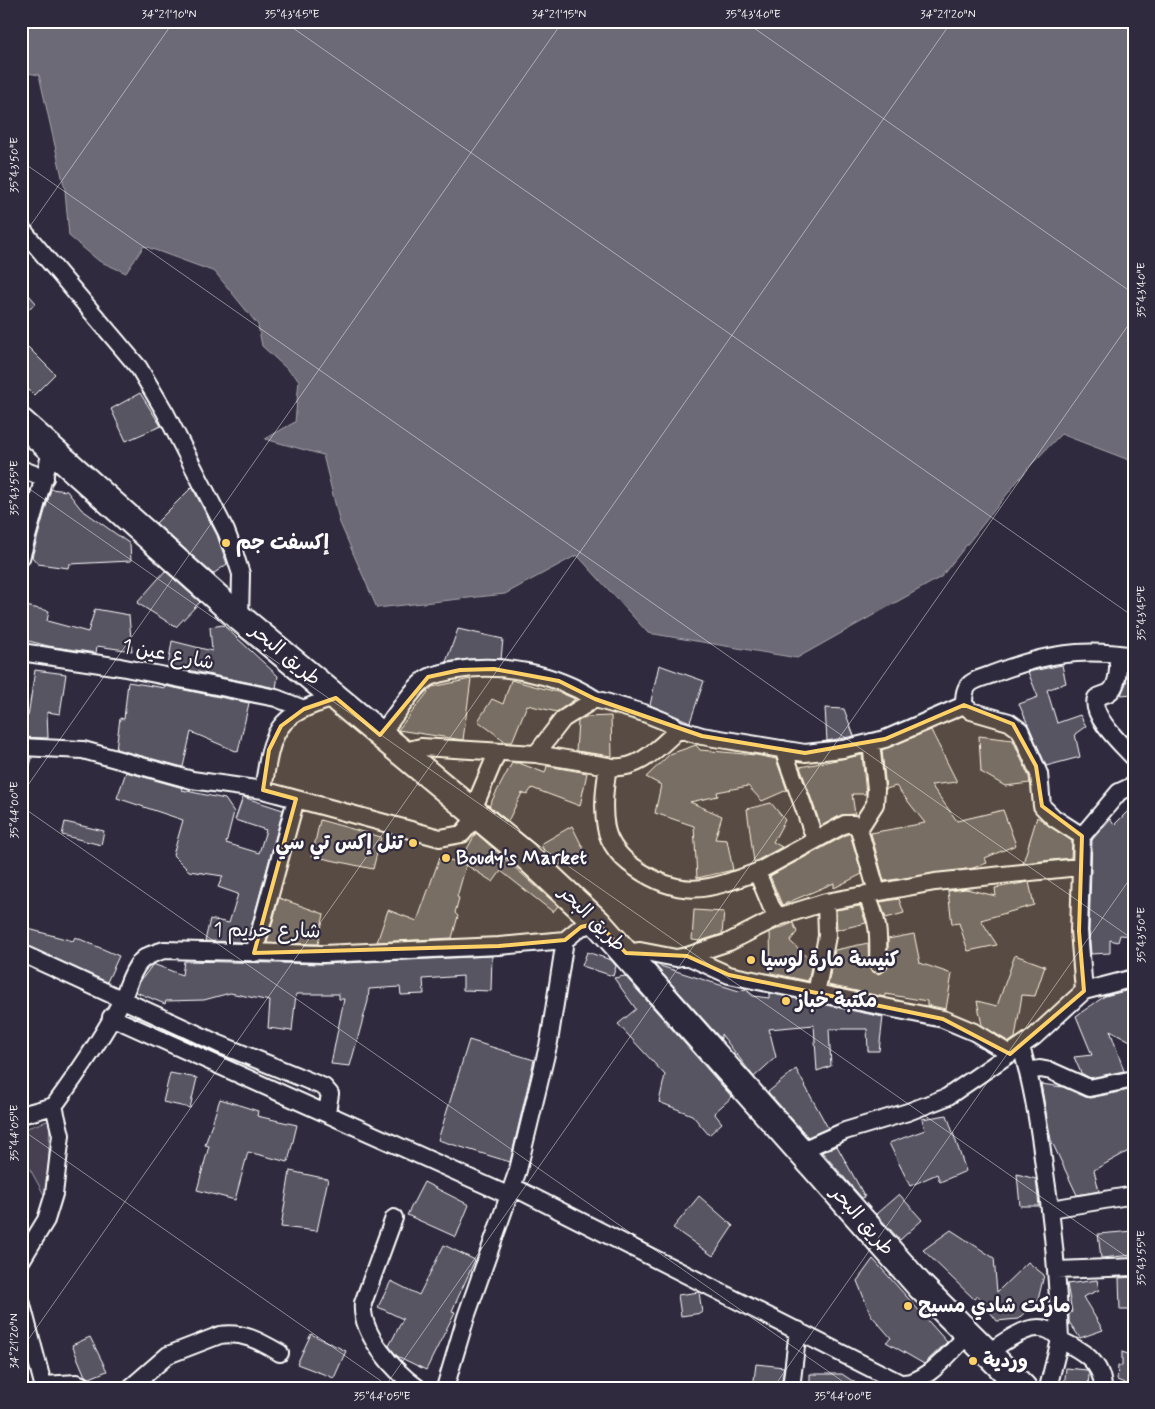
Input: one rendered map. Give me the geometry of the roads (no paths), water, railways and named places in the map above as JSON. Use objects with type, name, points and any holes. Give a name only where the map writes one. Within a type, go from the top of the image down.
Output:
[{"type":"main road","name":"طريق البحر","points":[[21,422],[240,618],[524,854],[598,922],[920,1286],[1023,1388]]},
{"type":"street","points":[[21,228],[139,368],[165,412],[226,531],[234,552],[241,574],[240,618]]},
{"type":"street","points":[[21,558],[52,449]]},
{"type":"street","points":[[21,469],[44,478]]},
{"type":"street","name":"شارع عين 1","points":[[21,652],[120,666],[276,698],[304,709]]},
{"type":"street","points":[[964,705],[966,689],[969,685],[1009,668],[1058,653],[1134,656]]},
{"type":"street","points":[[1117,654],[1118,669],[1114,684],[1108,693],[1096,698],[1095,704],[1100,720],[1134,758]]},
{"type":"street","points":[[380,735],[423,680],[434,675],[460,670],[494,669],[535,674],[575,687],[595,699],[651,716],[679,729],[713,739],[814,753],[843,749],[898,734],[964,705]]},
{"type":"street","points":[[263,790],[273,738],[281,726],[304,709],[336,698]]},
{"type":"street","points":[[536,754],[563,719],[595,699]]},
{"type":"street","points":[[964,705],[971,711],[1009,722],[1020,730],[1039,774],[1042,806],[1054,818],[1082,836]]},
{"type":"street","points":[[402,752],[421,747],[536,754],[621,768],[639,762],[679,729]]},
{"type":"street","points":[[859,829],[875,804],[876,789],[871,742]]},
{"type":"street","points":[[21,747],[83,750],[192,780],[263,790],[440,838],[462,834],[474,814],[497,753]]},
{"type":"street","points":[[783,749],[815,839]]},
{"type":"street","points":[[608,766],[605,790],[608,833],[616,850],[636,869],[668,886],[684,889],[716,885],[757,872],[845,824],[854,824],[859,829],[879,928],[878,964]]},
{"type":"street","points":[[1084,991],[1080,958],[1079,867],[1082,836],[1119,792],[1134,785]]},
{"type":"street","points":[[254,953],[296,799]]},
{"type":"street","points":[[626,953],[640,951],[676,958],[687,956],[729,942],[778,917],[826,902],[935,882],[1079,867]]},
{"type":"street","points":[[757,872],[771,906],[778,917]]},
{"type":"street","points":[[816,994],[827,936],[826,902]]},
{"type":"street","points":[[445,1388],[466,1317],[512,1191],[549,1042],[566,940],[581,927],[598,922]]},
{"type":"street","name":"شارع حريم 1","points":[[54,1106],[122,1000],[137,965],[147,956],[154,953],[164,950],[322,954],[499,946],[566,940]]},
{"type":"street","points":[[21,953],[122,1000],[324,1086],[330,1094],[327,1112]]},
{"type":"street","points":[[687,956],[729,975],[943,1019],[1015,1050],[1028,1071],[1037,1111],[1051,1209],[1057,1270],[1060,1340],[1048,1388]]},
{"type":"street","points":[[800,1150],[845,1131],[908,1112],[948,1097],[1051,1022],[1084,991],[1134,978]]},
{"type":"street","points":[[112,1016],[327,1112],[512,1191],[798,1330],[893,1384],[908,1384],[922,1378],[968,1335]]},
{"type":"street","points":[[1028,1071],[1040,1069],[1051,1071],[1089,1088],[1134,1079]]},
{"type":"street","points":[[21,1115],[54,1106],[61,1135],[54,1194],[46,1220],[21,1261]]},
{"type":"street","points":[[1051,1209],[1134,1195]]},
{"type":"street","points":[[394,1218],[363,1303],[362,1316],[369,1333],[393,1366],[418,1388]]},
{"type":"street","points":[[1057,1270],[1134,1267]]},
{"type":"street","points":[[21,1301],[44,1386],[77,1383],[87,1388]]},
{"type":"street","points":[[987,1353],[1031,1328],[1059,1306]]},
{"type":"street","points":[[1031,1328],[1043,1328],[1054,1332],[1060,1340],[1084,1351],[1091,1357],[1101,1374],[1103,1388]]},
{"type":"street","points":[[791,1388],[798,1330]]},
{"type":"street","points":[[130,1388],[168,1355],[220,1335],[228,1334],[250,1337],[280,1353]]},
{"type":"place","name":"إكسفت جم","points":[[226,543]]},
{"type":"place","name":"تنل إكس تي سي","points":[[413,843]]},
{"type":"place","name":"Boudy's Market","points":[[446,858]]},
{"type":"place","name":"كنيسة مارة لوسيا","points":[[751,960]]},
{"type":"place","name":"مكتبة خباز","points":[[786,1001]]},
{"type":"place","name":"ماركت شادي مسيح","points":[[908,1306]]},
{"type":"place","name":"وردية","points":[[973,1361]]}]
